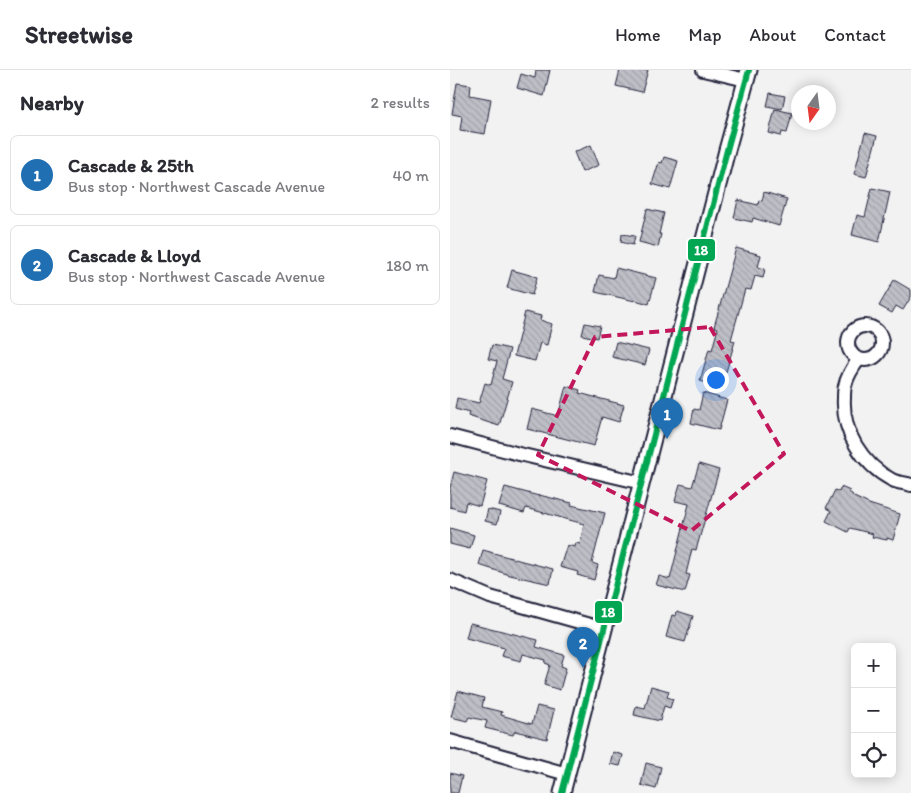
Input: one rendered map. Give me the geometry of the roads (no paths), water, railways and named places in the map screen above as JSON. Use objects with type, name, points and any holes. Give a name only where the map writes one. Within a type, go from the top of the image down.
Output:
[{"type":"street","points":[[562,793],[727,150],[748,75],[703,70]]},
{"type":"street","points":[[859,359],[844,387],[843,408],[849,433],[860,453],[874,467],[894,480],[911,485]]},
{"type":"street","points":[[450,436],[642,483]]},
{"type":"street","points":[[450,580],[490,597],[604,629]]},
{"type":"street","points":[[450,741],[567,774]]},
{"type":"place","name":"Cascade & 25th","points":[[667,439]]},
{"type":"place","name":"Cascade & Lloyd","points":[[583,668]]}]
